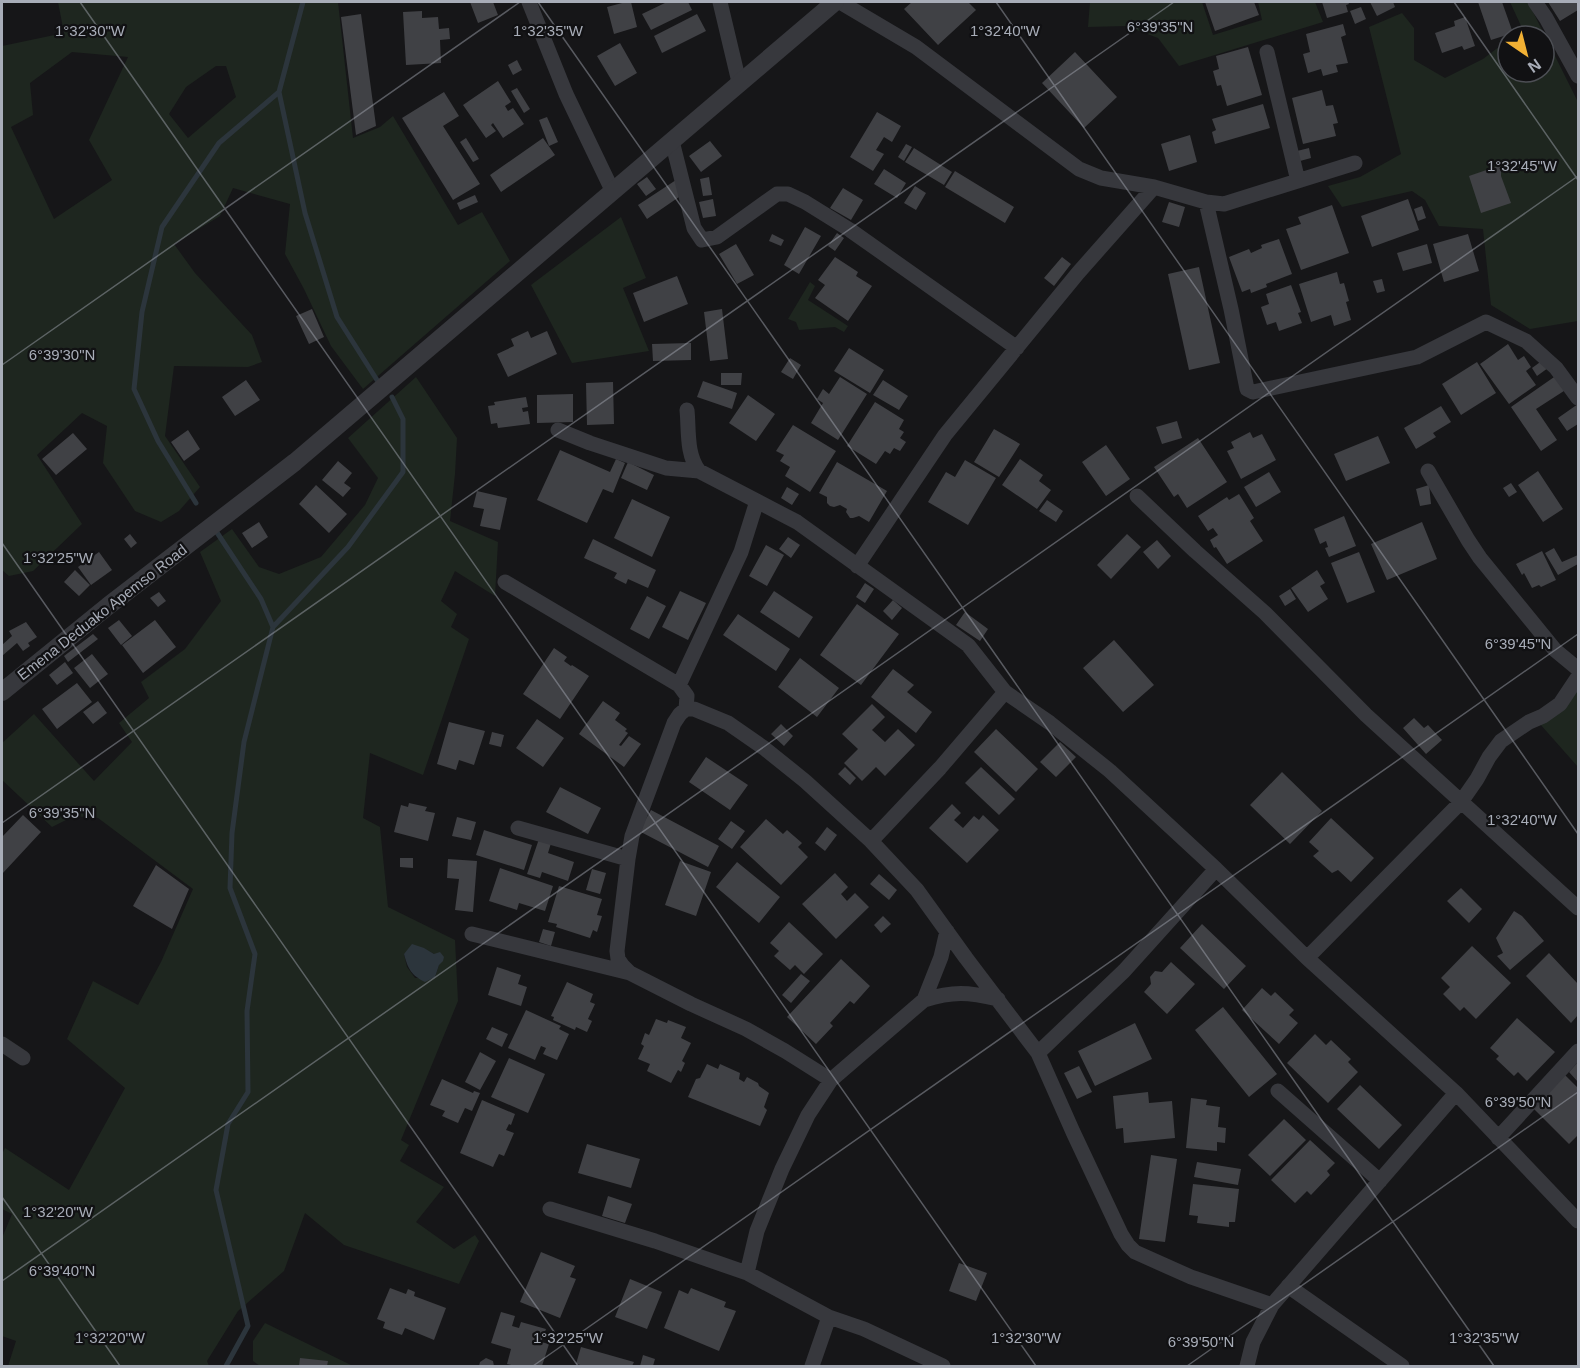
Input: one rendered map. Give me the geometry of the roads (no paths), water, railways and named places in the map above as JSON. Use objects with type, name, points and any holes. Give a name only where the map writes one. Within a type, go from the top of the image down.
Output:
[{"type":"street","points":[[529,2],[566,94],[613,192]]},
{"type":"street","points":[[720,2],[739,82]]},
{"type":"street","name":"Emena Deduako Apemso Road","points":[[2,692],[295,462],[834,2]]},
{"type":"street","points":[[840,2],[916,48],[1079,169],[1101,178],[1154,187],[1206,202],[1224,204],[1355,163]]},
{"type":"street","points":[[1535,2],[1578,76]]},
{"type":"street","points":[[1267,52],[1298,181]]},
{"type":"street","points":[[672,141],[694,228],[702,240],[717,237],[777,194],[788,194],[850,230],[1017,348]]},
{"type":"street","points":[[857,566],[945,435],[1078,273],[1154,187]]},
{"type":"street","points":[[1206,202],[1247,389],[1250,391],[1417,357],[1486,322],[1526,341],[1556,368],[1578,398]]},
{"type":"street","points":[[687,410],[691,454],[699,471]]},
{"type":"street","points":[[558,430],[666,468],[699,471],[757,501],[797,522],[968,645],[1005,692],[1050,723],[1110,771],[1216,869],[1307,958],[1456,1093],[1578,1221]]},
{"type":"street","points":[[1428,471],[1480,558],[1555,650],[1578,669]]},
{"type":"street","points":[[1137,496],[1265,613],[1366,715],[1578,908]]},
{"type":"street","points":[[679,685],[741,552],[757,501]]},
{"type":"street","points":[[505,582],[679,685],[687,696],[686,709]]},
{"type":"street","points":[[1307,958],[1461,802],[1502,741],[1560,704],[1578,677]]},
{"type":"street","points":[[872,841],[940,768],[1005,692]]},
{"type":"street","points":[[630,973],[618,959],[617,951],[627,859],[632,836],[674,723],[686,709],[694,709],[728,723],[744,733],[805,781],[872,841],[917,890],[1038,1053],[1073,1132],[1128,1245],[1135,1252],[1191,1277],[1272,1305]]},
{"type":"street","points":[[518,828],[627,859]]},
{"type":"street","points":[[1038,1053],[1124,971],[1216,869]]},
{"type":"street","points":[[924,1000],[941,957],[947,931]]},
{"type":"street","points":[[471,934],[630,973],[746,1029],[831,1080]]},
{"type":"street","points":[[747,1273],[757,1231],[782,1169],[808,1115],[831,1080],[924,1000],[956,993],[977,994],[998,999]]},
{"type":"street","points":[[2,1044],[23,1059]]},
{"type":"street","points":[[1498,1138],[1578,1051]]},
{"type":"street","points":[[1278,1091],[1380,1181]]},
{"type":"street","points":[[1247,1366],[1253,1342],[1272,1305],[1456,1093]]},
{"type":"street","points":[[550,1209],[655,1241],[747,1273],[830,1317],[864,1329],[943,1366]]},
{"type":"street","points":[[1288,1286],[1402,1366]]},
{"type":"street","points":[[812,1366],[830,1317]]},
{"type":"waterway","points":[[196,503],[158,441],[134,389],[142,312],[162,227],[219,143],[279,92],[303,2]]},
{"type":"waterway","points":[[279,92],[305,213],[337,317],[377,380]]},
{"type":"waterway","points":[[273,627],[348,547],[403,472],[403,419],[392,397]]},
{"type":"waterway","points":[[216,531],[261,599],[273,627],[244,742],[232,833],[230,888],[255,954],[247,1011],[248,1092],[228,1124],[216,1190],[248,1326],[226,1366]]}]
